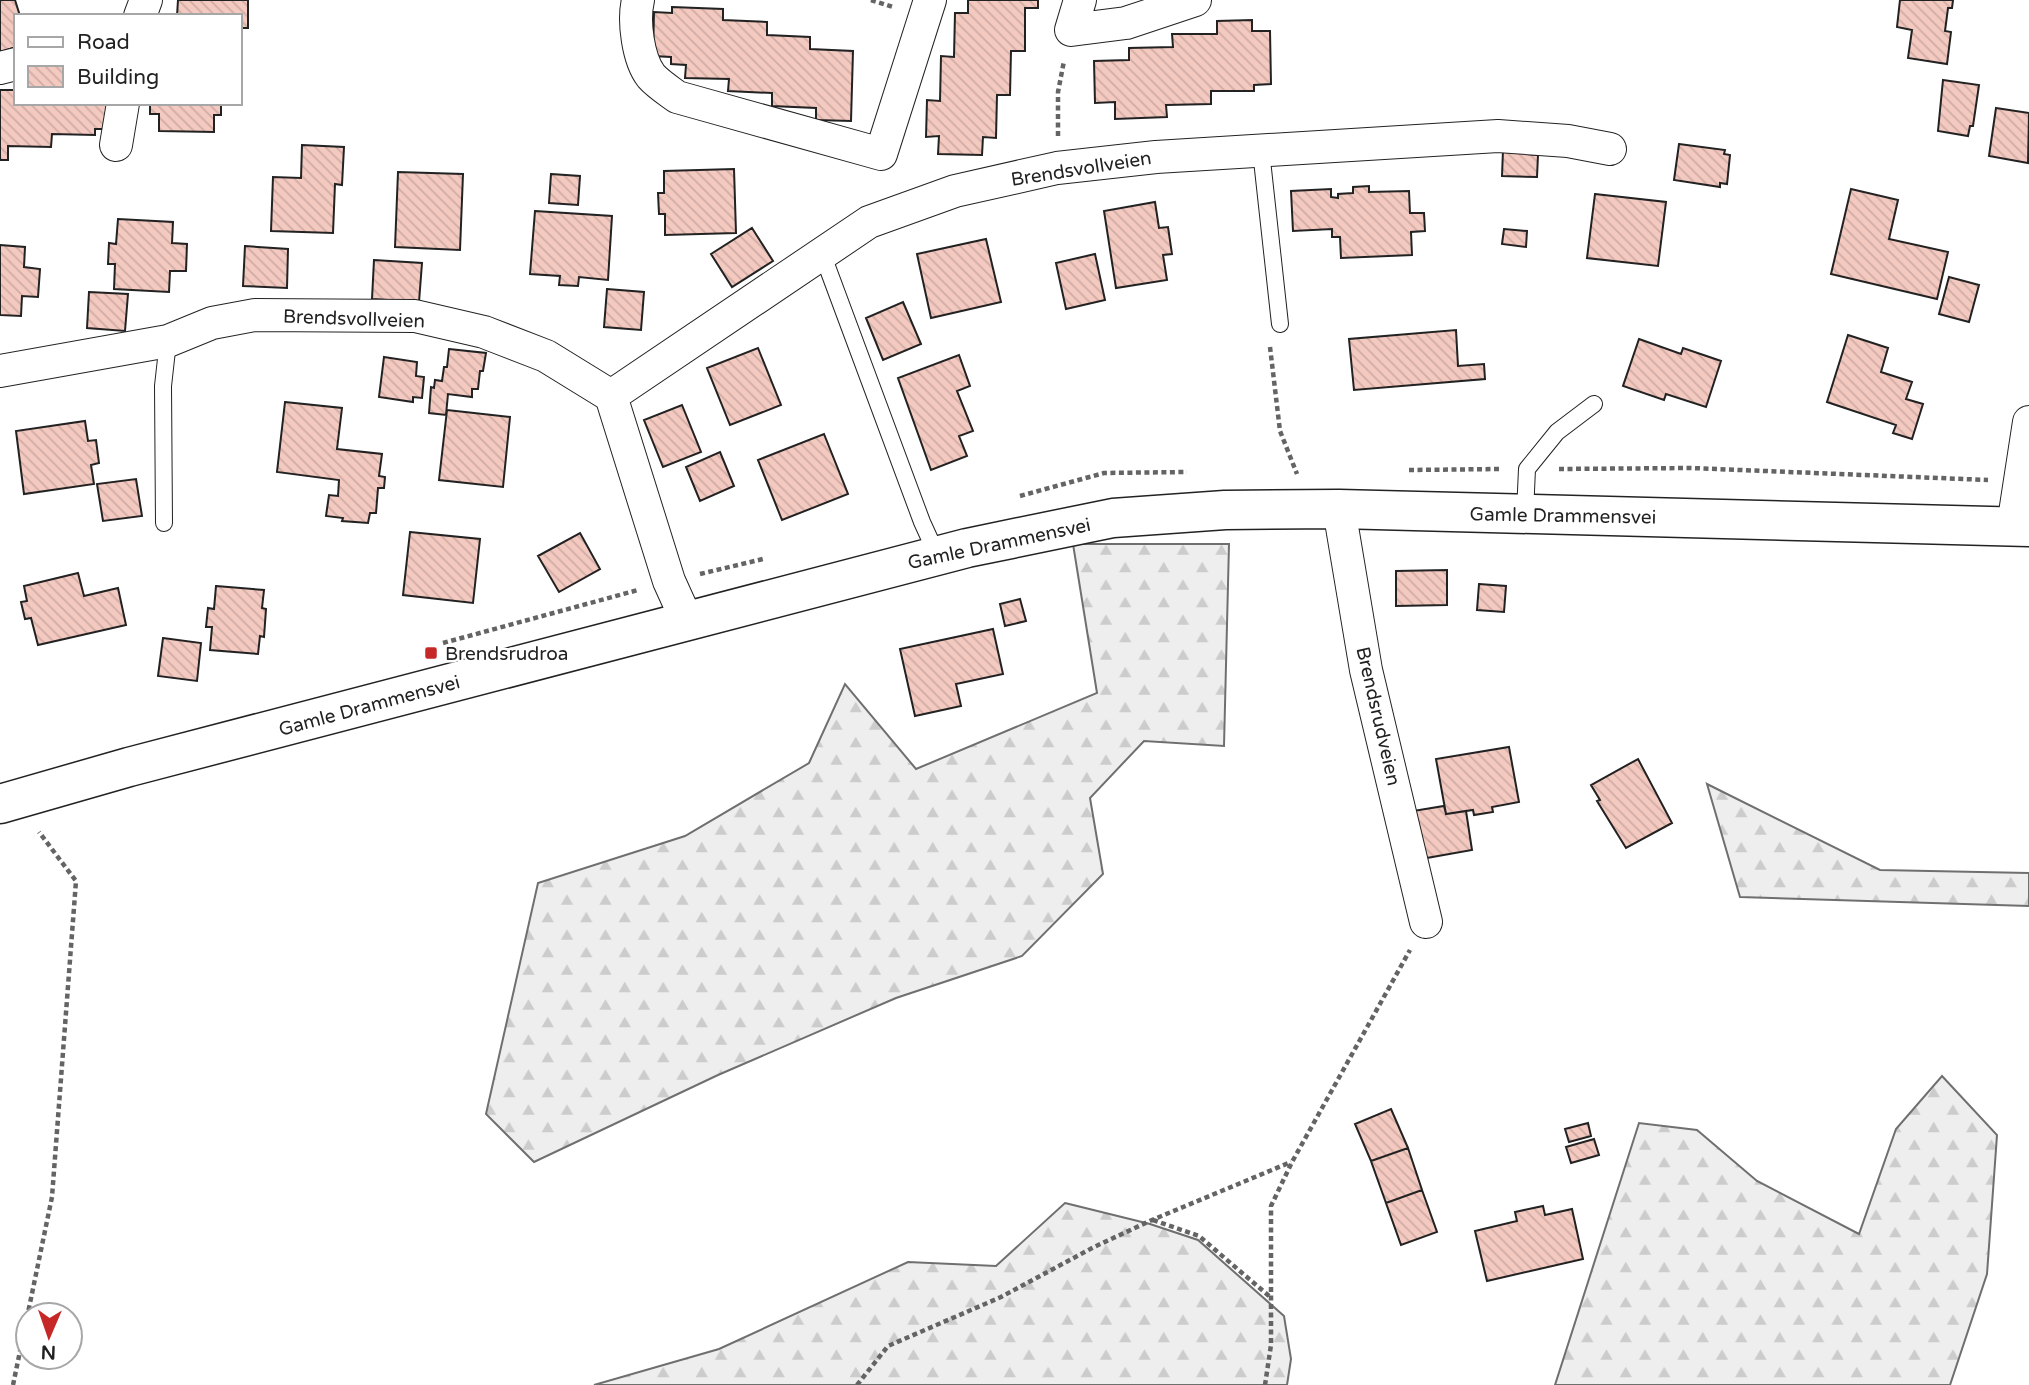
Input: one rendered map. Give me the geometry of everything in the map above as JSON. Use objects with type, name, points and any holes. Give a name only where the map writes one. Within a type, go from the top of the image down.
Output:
[{"type":"main road","name":"Gamle Drammensvei","points":[[8,802],[129,767],[688,623],[937,555],[1113,518],[1225,510],[1324,510],[2021,526]]},
{"type":"street","points":[[638,0],[638,43],[651,75],[677,97],[881,154],[930,0]]},
{"type":"street","points":[[1076,15],[1126,23],[1195,0]]},
{"type":"street","points":[[116,145],[122,105]]},
{"type":"street","name":"Brendsvollveien","points":[[0,370],[168,341],[212,323],[255,314],[415,317],[484,331],[546,356],[611,396],[869,222],[955,191],[1057,168],[1156,157],[1498,136],[1568,141],[1610,149]]},
{"type":"street","points":[[611,396],[669,581],[688,623]]},
{"type":"street","points":[[2021,526],[2029,422]]},
{"type":"street","name":"Brendsrudveien","points":[[1324,510],[1366,670],[1426,922]]},
{"type":"lane","points":[[1261,151],[1280,324]]},
{"type":"lane","points":[[822,253],[922,522],[937,555]]},
{"type":"lane","points":[[164,523],[163,386],[168,341]]},
{"type":"lane","points":[[1525,513],[1527,469],[1557,432],[1594,404]]},
{"type":"path","points":[[1057,168],[1058,92],[1076,15]]},
{"type":"path","points":[[1280,324],[1270,346],[1280,431],[1324,510]]},
{"type":"path","points":[[8,802],[76,881],[52,1197],[13,1385]]},
{"type":"path","points":[[1265,1385],[1271,1345],[1271,1206],[1292,1162],[1426,922]]},
{"type":"path","points":[[857,1385],[888,1346],[1001,1297],[1094,1247],[1152,1220],[1292,1162]]},
{"type":"path","points":[[1152,1220],[1199,1236],[1270,1297]]},
{"type":"green space","points":[[1073,544],[1229,544],[1224,746],[1144,741],[1090,798],[1103,874],[1022,956],[896,998],[718,1075],[534,1162],[486,1114],[538,883],[685,836],[809,763],[845,684],[916,769],[1097,693]]},
{"type":"green space","points":[[1707,784],[1880,870],[2029,873],[2029,906],[1740,897]]},
{"type":"green space","points":[[1942,1076],[1997,1135],[1987,1274],[1950,1385],[1555,1385],[1639,1123],[1697,1130],[1757,1181],[1859,1234],[1896,1129]]},
{"type":"green space","points":[[1065,1203],[1150,1224],[1198,1240],[1284,1316],[1291,1359],[1287,1385],[594,1385],[719,1349],[908,1262],[996,1266]]},
{"type":"building","points":[[0,0],[15,0],[19,14],[14,14],[14,48],[0,52]]},
{"type":"building","points":[[178,0],[248,0],[248,28],[242,28],[242,14],[177,14]]},
{"type":"building","points":[[968,0],[1038,0],[1038,8],[1025,8],[1025,51],[1011,51],[1010,95],[997,95],[996,138],[983,137],[982,155],[938,154],[939,136],[926,137],[927,100],[940,101],[941,56],[954,57],[955,13],[968,13]]},
{"type":"building","points":[[1900,0],[1953,0],[1952,8],[1948,8],[1945,31],[1951,32],[1947,64],[1908,58],[1912,30],[1897,27]]},
{"type":"building","points":[[672,7],[723,9],[723,20],[767,22],[767,35],[810,37],[810,49],[853,51],[851,121],[816,120],[816,108],[772,106],[772,93],[728,91],[729,79],[685,78],[686,65],[671,64],[671,57],[653,56],[654,12],[672,13]]},
{"type":"building","points":[[1252,20],[1252,31],[1270,31],[1271,84],[1254,85],[1254,91],[1211,91],[1211,104],[1166,105],[1167,117],[1115,119],[1115,102],[1095,103],[1094,61],[1129,60],[1129,48],[1173,47],[1172,34],[1217,34],[1217,21]]},
{"type":"building","points":[[1943,80],[1979,85],[1973,126],[1970,126],[1968,136],[1938,131]]},
{"type":"building","points":[[0,90],[14,90],[14,105],[112,105],[112,129],[95,129],[95,135],[52,134],[51,147],[8,146],[8,160],[0,160]]},
{"type":"building","points":[[150,105],[221,105],[221,115],[214,115],[214,132],[159,131],[159,114],[150,114]]},
{"type":"building","points":[[1996,108],[2029,113],[2028,163],[1989,156]]},
{"type":"building","points":[[1679,144],[1725,150],[1724,154],[1730,155],[1727,184],[1720,183],[1720,187],[1674,180]]},
{"type":"building","points":[[302,145],[344,147],[342,185],[335,184],[333,233],[271,231],[273,177],[301,178]]},
{"type":"building","points":[[1503,150],[1538,155],[1537,177],[1502,176]]},
{"type":"building","points":[[734,169],[736,233],[665,235],[665,214],[659,214],[658,193],[664,193],[664,171]]},
{"type":"building","points":[[398,172],[463,174],[460,250],[395,247]]},
{"type":"building","points":[[551,174],[580,176],[578,205],[549,203]]},
{"type":"building","points":[[1369,186],[1369,192],[1409,191],[1410,213],[1424,213],[1425,231],[1411,232],[1412,255],[1341,258],[1340,237],[1332,237],[1332,229],[1293,231],[1291,191],[1331,189],[1331,197],[1338,198],[1338,194],[1353,193],[1353,187]]},
{"type":"building","points":[[1851,189],[1898,200],[1889,239],[1948,252],[1937,299],[1831,274]]},
{"type":"building","points":[[1595,194],[1666,202],[1658,266],[1587,258]]},
{"type":"building","points":[[1155,202],[1159,228],[1168,227],[1172,254],[1163,255],[1167,280],[1116,288],[1104,211]]},
{"type":"building","points":[[535,211],[612,216],[608,280],[579,277],[578,286],[559,285],[560,276],[530,274]]},
{"type":"building","points":[[118,219],[173,222],[172,243],[187,244],[186,271],[170,271],[169,292],[114,289],[115,264],[108,264],[109,243],[116,244]]},
{"type":"building","points":[[752,228],[773,261],[732,287],[711,254]]},
{"type":"building","points":[[1504,229],[1527,231],[1526,247],[1502,244]]},
{"type":"building","points":[[986,239],[1001,302],[931,318],[917,254]]},
{"type":"building","points":[[0,245],[25,247],[24,267],[40,269],[38,297],[22,296],[21,316],[0,315]]},
{"type":"building","points":[[245,246],[288,249],[287,288],[243,286]]},
{"type":"building","points":[[1095,254],[1105,300],[1066,309],[1056,263]]},
{"type":"building","points":[[374,260],[422,263],[419,302],[372,299]]},
{"type":"building","points":[[1949,277],[1979,285],[1969,322],[1939,314]]},
{"type":"building","points":[[607,289],[644,292],[641,330],[604,327]]},
{"type":"building","points":[[89,292],[128,294],[125,331],[87,328]]},
{"type":"building","points":[[903,302],[921,344],[883,360],[866,318]]},
{"type":"building","points":[[1456,330],[1458,366],[1484,364],[1485,379],[1354,390],[1349,339]]},
{"type":"building","points":[[1848,335],[1888,348],[1881,372],[1912,382],[1906,399],[1923,404],[1912,439],[1893,433],[1896,425],[1827,402]]},
{"type":"building","points":[[1639,339],[1681,354],[1683,348],[1721,361],[1706,407],[1666,394],[1664,400],[1623,386]]},
{"type":"building","points":[[758,348],[781,405],[730,425],[707,368]]},
{"type":"building","points":[[449,349],[486,353],[478,389],[472,389],[472,397],[448,394],[446,415],[429,413],[431,387],[434,388],[435,380],[442,381]]},
{"type":"building","points":[[959,355],[970,386],[957,391],[973,431],[959,436],[967,456],[931,470],[898,378]]},
{"type":"building","points":[[384,357],[417,362],[416,376],[424,377],[422,398],[413,397],[413,402],[379,397]]},
{"type":"building","points":[[285,402],[342,408],[337,449],[382,454],[379,476],[385,477],[384,488],[378,488],[376,513],[370,513],[368,523],[342,521],[343,518],[326,516],[329,495],[338,496],[339,480],[277,472]]},
{"type":"building","points":[[682,405],[701,452],[663,467],[644,420]]},
{"type":"building","points":[[447,410],[510,417],[503,487],[439,480]]},
{"type":"building","points":[[85,421],[88,441],[96,440],[99,463],[91,465],[94,484],[24,494],[16,431]]},
{"type":"building","points":[[824,434],[848,494],[782,520],[758,460]]},
{"type":"building","points":[[720,452],[734,486],[700,501],[686,467]]},
{"type":"building","points":[[136,479],[142,516],[103,521],[97,484]]},
{"type":"building","points":[[410,532],[480,539],[473,603],[403,595]]},
{"type":"building","points":[[580,533],[600,569],[559,592],[538,556]]},
{"type":"building","points":[[1447,570],[1447,605],[1396,606],[1396,571]]},
{"type":"building","points":[[78,573],[84,596],[118,588],[126,625],[38,645],[31,618],[25,619],[21,602],[27,601],[24,586]]},
{"type":"building","points":[[1479,584],[1506,586],[1504,612],[1477,610]]},
{"type":"building","points":[[216,586],[264,590],[264,637],[260,636],[258,654],[210,650],[212,627],[206,627],[208,608],[214,609]]},
{"type":"building","points":[[1020,599],[1026,621],[1005,626],[1000,604]]},
{"type":"building","points":[[993,629],[1003,674],[956,684],[961,706],[915,716],[900,649]]},
{"type":"building","points":[[163,638],[201,643],[197,681],[158,676]]},
{"type":"building","points":[[1509,747],[1519,802],[1492,807],[1493,812],[1474,815],[1473,810],[1446,814],[1436,759]]},
{"type":"building","points":[[1638,759],[1672,823],[1626,848],[1597,801],[1600,800],[1591,785]]},
{"type":"building","points":[[1444,806],[1446,814],[1466,811],[1472,850],[1421,859],[1413,811]]},
{"type":"building","points":[[1391,1109],[1408,1148],[1371,1161],[1355,1124]]},
{"type":"building","points":[[1588,1123],[1591,1136],[1569,1142],[1565,1129]]},
{"type":"building","points":[[1594,1139],[1599,1155],[1571,1163],[1566,1147]]},
{"type":"building","points":[[1408,1148],[1422,1190],[1386,1203],[1371,1161]]},
{"type":"building","points":[[1422,1190],[1437,1232],[1401,1245],[1386,1203]]},
{"type":"building","points":[[1543,1206],[1545,1215],[1572,1209],[1583,1259],[1487,1281],[1475,1231],[1517,1221],[1515,1212]]},
{"type":"place","name":"Brendsrudroa","points":[[431,653]]}]
